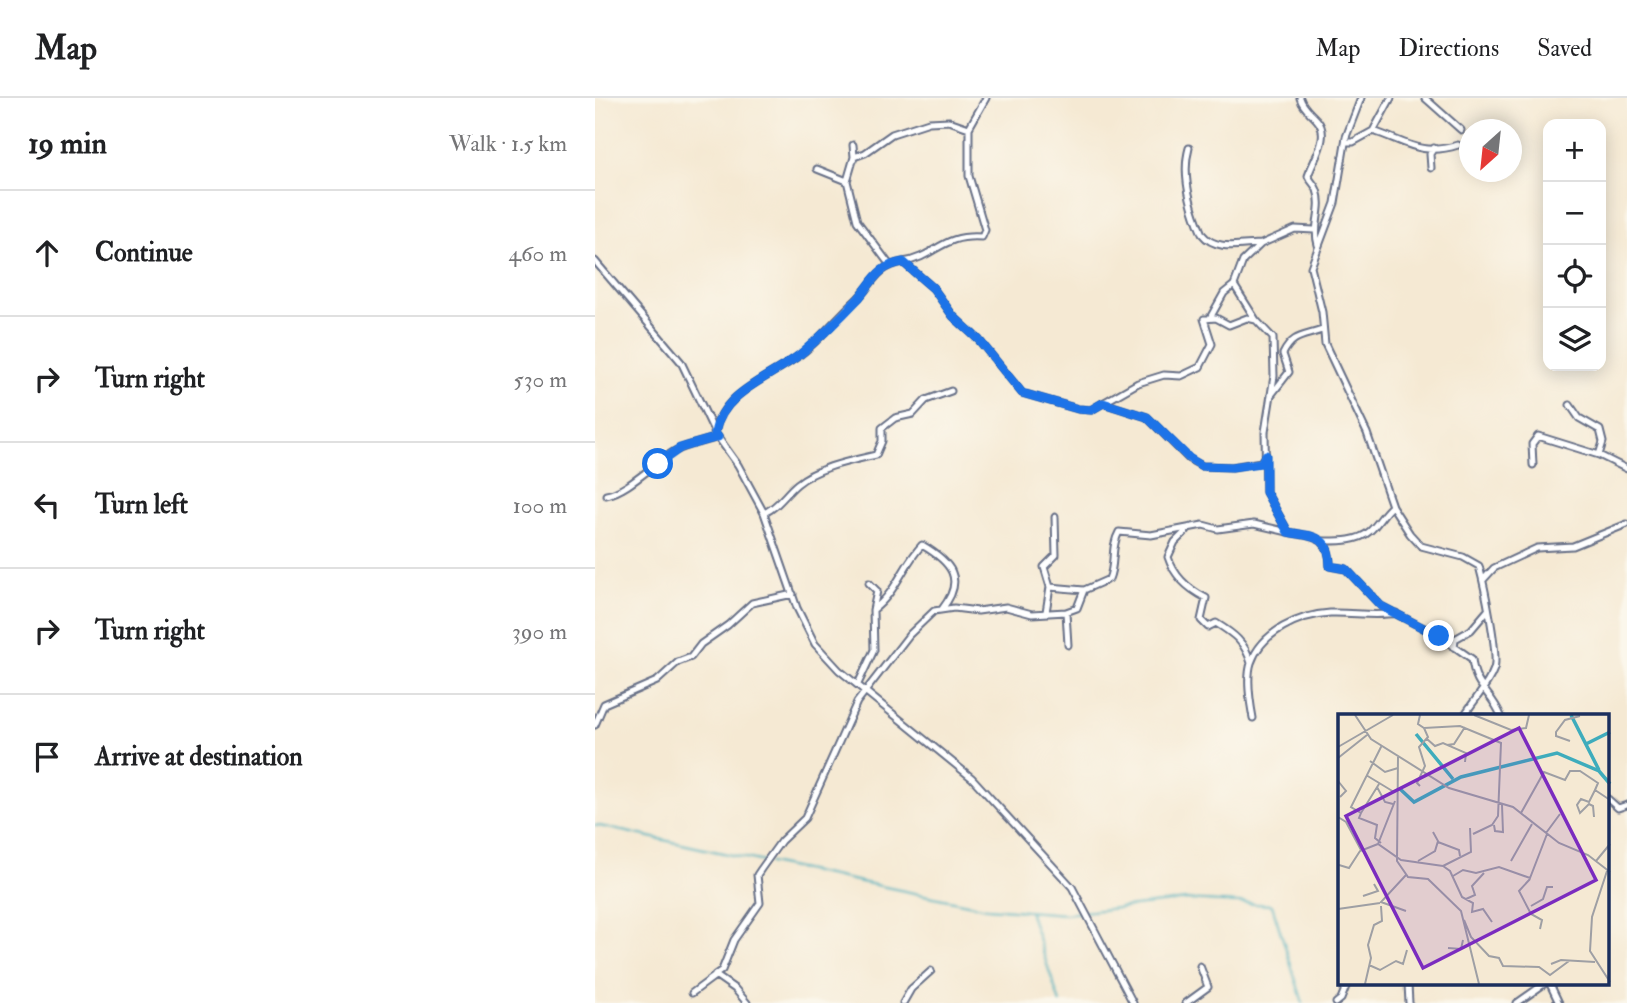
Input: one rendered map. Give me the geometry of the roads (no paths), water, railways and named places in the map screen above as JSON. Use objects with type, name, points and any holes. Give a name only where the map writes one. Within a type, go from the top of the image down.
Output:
[{"type":"street","points":[[717,435],[717,420],[743,391],[802,353],[860,296],[875,274],[889,264],[922,257],[960,236],[982,237],[985,230],[969,176],[969,128],[986,98]]},
{"type":"street","points":[[1300,98],[1304,107],[1323,129],[1324,137],[1308,176],[1318,192],[1319,209],[1314,230],[1318,245]]},
{"type":"street","points":[[1361,98],[1346,142],[1335,203],[1318,245],[1311,275],[1322,312],[1322,330],[1330,357],[1367,433],[1392,506],[1421,546],[1463,557],[1479,566],[1491,636],[1496,648],[1494,669],[1465,714]]},
{"type":"street","points":[[1346,142],[1353,142],[1373,131],[1391,98]]},
{"type":"street","points":[[1425,98],[1459,128]]},
{"type":"street","points":[[856,156],[892,134],[929,122],[949,121],[969,128]]},
{"type":"street","points":[[1373,131],[1395,143],[1420,149],[1445,149],[1458,145]]},
{"type":"street","points":[[853,147],[856,156],[848,181],[857,221],[889,264]]},
{"type":"street","points":[[1189,148],[1186,159],[1187,189],[1202,234],[1206,239],[1228,246],[1261,244]]},
{"type":"street","points":[[1431,168],[1430,154],[1434,148]]},
{"type":"street","points":[[817,169],[848,181]]},
{"type":"street","points":[[1209,318],[1224,293],[1234,285],[1243,261],[1261,244],[1295,229],[1314,230]]},
{"type":"street","points":[[595,261],[681,362],[717,435],[738,465],[764,513],[793,594],[815,644],[866,691],[972,778],[1072,887],[1133,1003]]},
{"type":"street","points":[[903,262],[933,288],[953,316],[979,340],[1022,393],[1078,409],[1091,410],[1138,383],[1164,375],[1181,376],[1200,367],[1212,344],[1203,323],[1204,318],[1216,318],[1229,326],[1247,318],[1256,320]]},
{"type":"street","points":[[1234,285],[1256,320],[1273,338],[1272,394],[1265,432],[1266,492],[1288,532]]},
{"type":"street","points":[[1272,394],[1289,372],[1283,354],[1288,344],[1296,335],[1322,330]]},
{"type":"street","points":[[764,513],[775,507],[797,484],[820,471],[876,456],[880,448],[882,428],[895,418],[913,414],[926,400],[951,391]]},
{"type":"street","points":[[1103,403],[1147,417],[1189,458],[1202,466],[1232,467],[1261,463],[1266,455]]},
{"type":"street","points":[[1570,404],[1579,418],[1600,430],[1603,442],[1599,455]]},
{"type":"street","points":[[605,495],[624,490],[631,480],[680,448],[717,435]]},
{"type":"street","points":[[1533,465],[1532,444],[1538,436],[1599,455],[1627,469]]},
{"type":"street","points":[[1322,541],[1352,539],[1370,531],[1381,514],[1392,506]]},
{"type":"street","points":[[1047,612],[1050,587],[1044,567],[1056,555],[1055,517]]},
{"type":"street","points":[[1050,587],[1084,590],[1109,579],[1113,569],[1112,544],[1119,532],[1151,535],[1203,525],[1218,529],[1254,524],[1310,534],[1322,541],[1330,552],[1330,566],[1346,569],[1381,606],[1472,659],[1474,679],[1500,714]]},
{"type":"street","points":[[1483,580],[1494,568],[1537,548],[1573,546],[1627,524]]},
{"type":"street","points":[[1188,529],[1175,542],[1168,557],[1173,570],[1188,589],[1206,598],[1201,620],[1208,627],[1216,623],[1246,646],[1251,663],[1253,718]]},
{"type":"street","points":[[873,610],[895,588],[909,561],[922,545],[949,563],[954,571],[952,594],[942,610]]},
{"type":"street","points":[[858,684],[874,650],[873,610],[877,591],[869,583]]},
{"type":"street","points":[[692,992],[722,970],[734,940],[749,921],[749,915],[760,903],[757,875],[775,848],[805,818],[842,731],[883,665],[927,616],[942,610],[966,608],[988,611],[1006,607],[1032,614],[1066,612],[1077,608],[1084,590]]},
{"type":"street","points":[[595,725],[604,704],[657,681],[678,662],[691,657],[701,644],[728,625],[752,603],[793,594]]},
{"type":"street","points":[[1454,647],[1455,639],[1471,630],[1488,610]]},
{"type":"street","points":[[1066,612],[1068,645]]},
{"type":"street","points":[[1251,663],[1262,646],[1287,623],[1333,613],[1363,616],[1396,613]]},
{"type":"street","points":[[1609,800],[1618,808],[1627,805]]},
{"type":"street","points":[[1187,1003],[1208,987],[1200,966]]},
{"type":"street","points":[[903,1003],[911,989],[931,971]]},
{"type":"street","points":[[715,976],[735,989],[747,1003]]},
{"type":"street","points":[[1517,1003],[1541,986]]},
{"type":"street","points":[[1551,986],[1559,1003]]},
{"type":"waterway","points":[[595,825],[764,862]]},
{"type":"waterway","points":[[769,863],[987,908],[1065,914],[1187,900],[1272,905],[1303,1003]]},
{"type":"waterway","points":[[1029,911],[1060,1003]]}]
